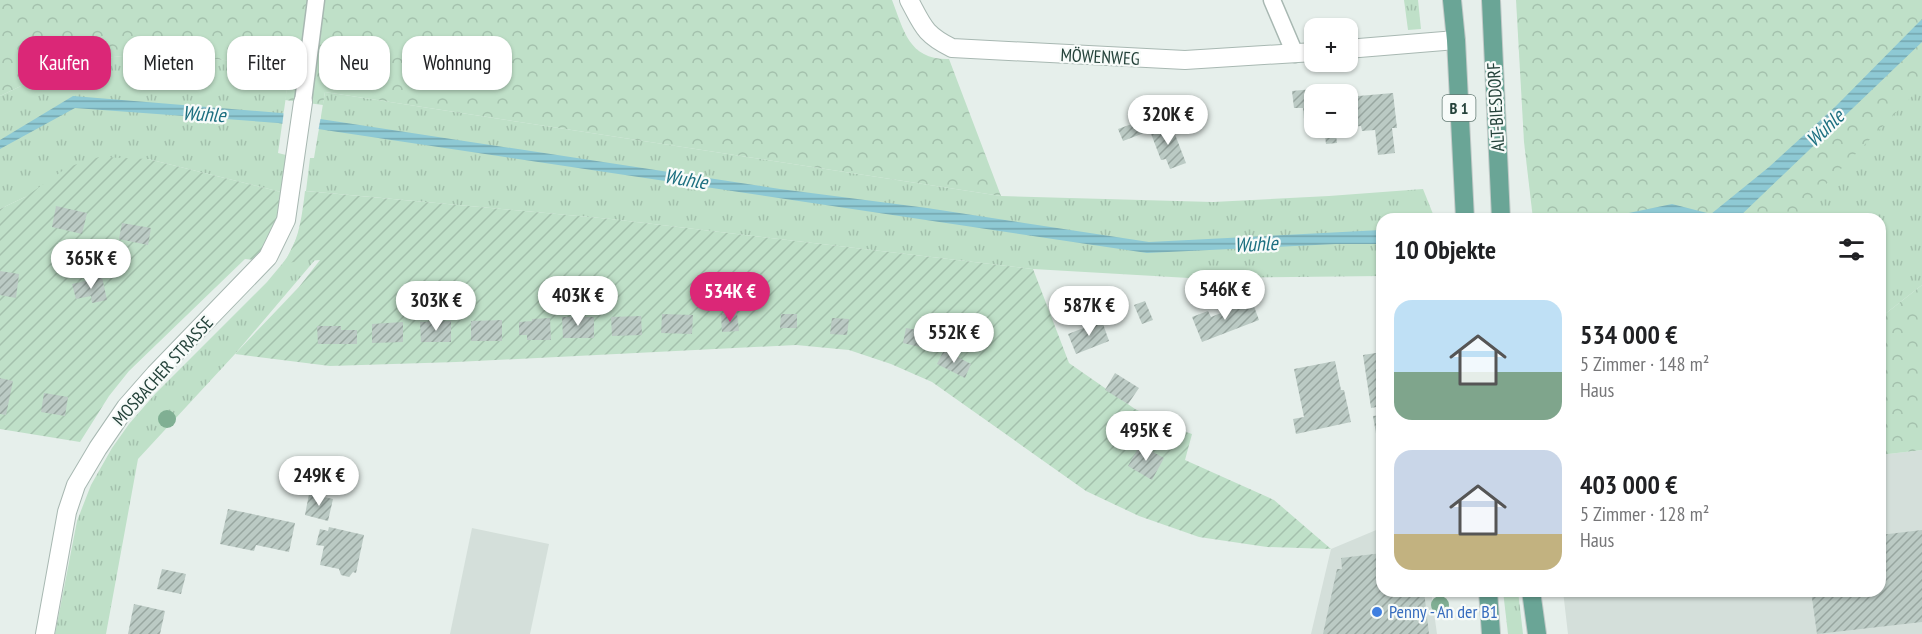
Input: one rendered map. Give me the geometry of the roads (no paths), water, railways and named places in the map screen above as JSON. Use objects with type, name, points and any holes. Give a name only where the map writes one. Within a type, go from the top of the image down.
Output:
[{"type":"main road","name":"ALT-BIESDORF","points":[[1452,0],[1465,213]]},
{"type":"main road","name":"ALT-BIESDORF","points":[[1491,0],[1501,213]]},
{"type":"main road","points":[[1488,597],[1491,634]]},
{"type":"main road","points":[[1533,597],[1537,634]]},
{"type":"street","name":"MÖWENWEG","points":[[909,0],[926,31],[936,40],[952,48],[1185,60],[1304,53]]},
{"type":"street","points":[[1358,48],[1456,40]]},
{"type":"street","name":"MOSBACHER STRASSE","points":[[45,634],[63,531],[76,485],[126,406],[268,257],[286,220],[303,102]]},
{"type":"lane","points":[[303,102],[316,0]]},
{"type":"lane","points":[[1272,0],[1295,54]]},
{"type":"water","name":"Wuhle","points":[[1922,19],[1922,42],[1743,213],[1712,213],[1769,167],[1836,106]]},
{"type":"water","name":"Wuhle","points":[[73,96],[281,113],[780,189],[927,208],[1149,242],[1376,230],[1376,244],[1147,253],[278,123],[75,108],[0,149],[0,140]]},
{"type":"water","points":[[1672,204],[1707,213],[1629,213]]},
{"type":"place","name":"Penny - An der B1","points":[[1377,612]]}]
